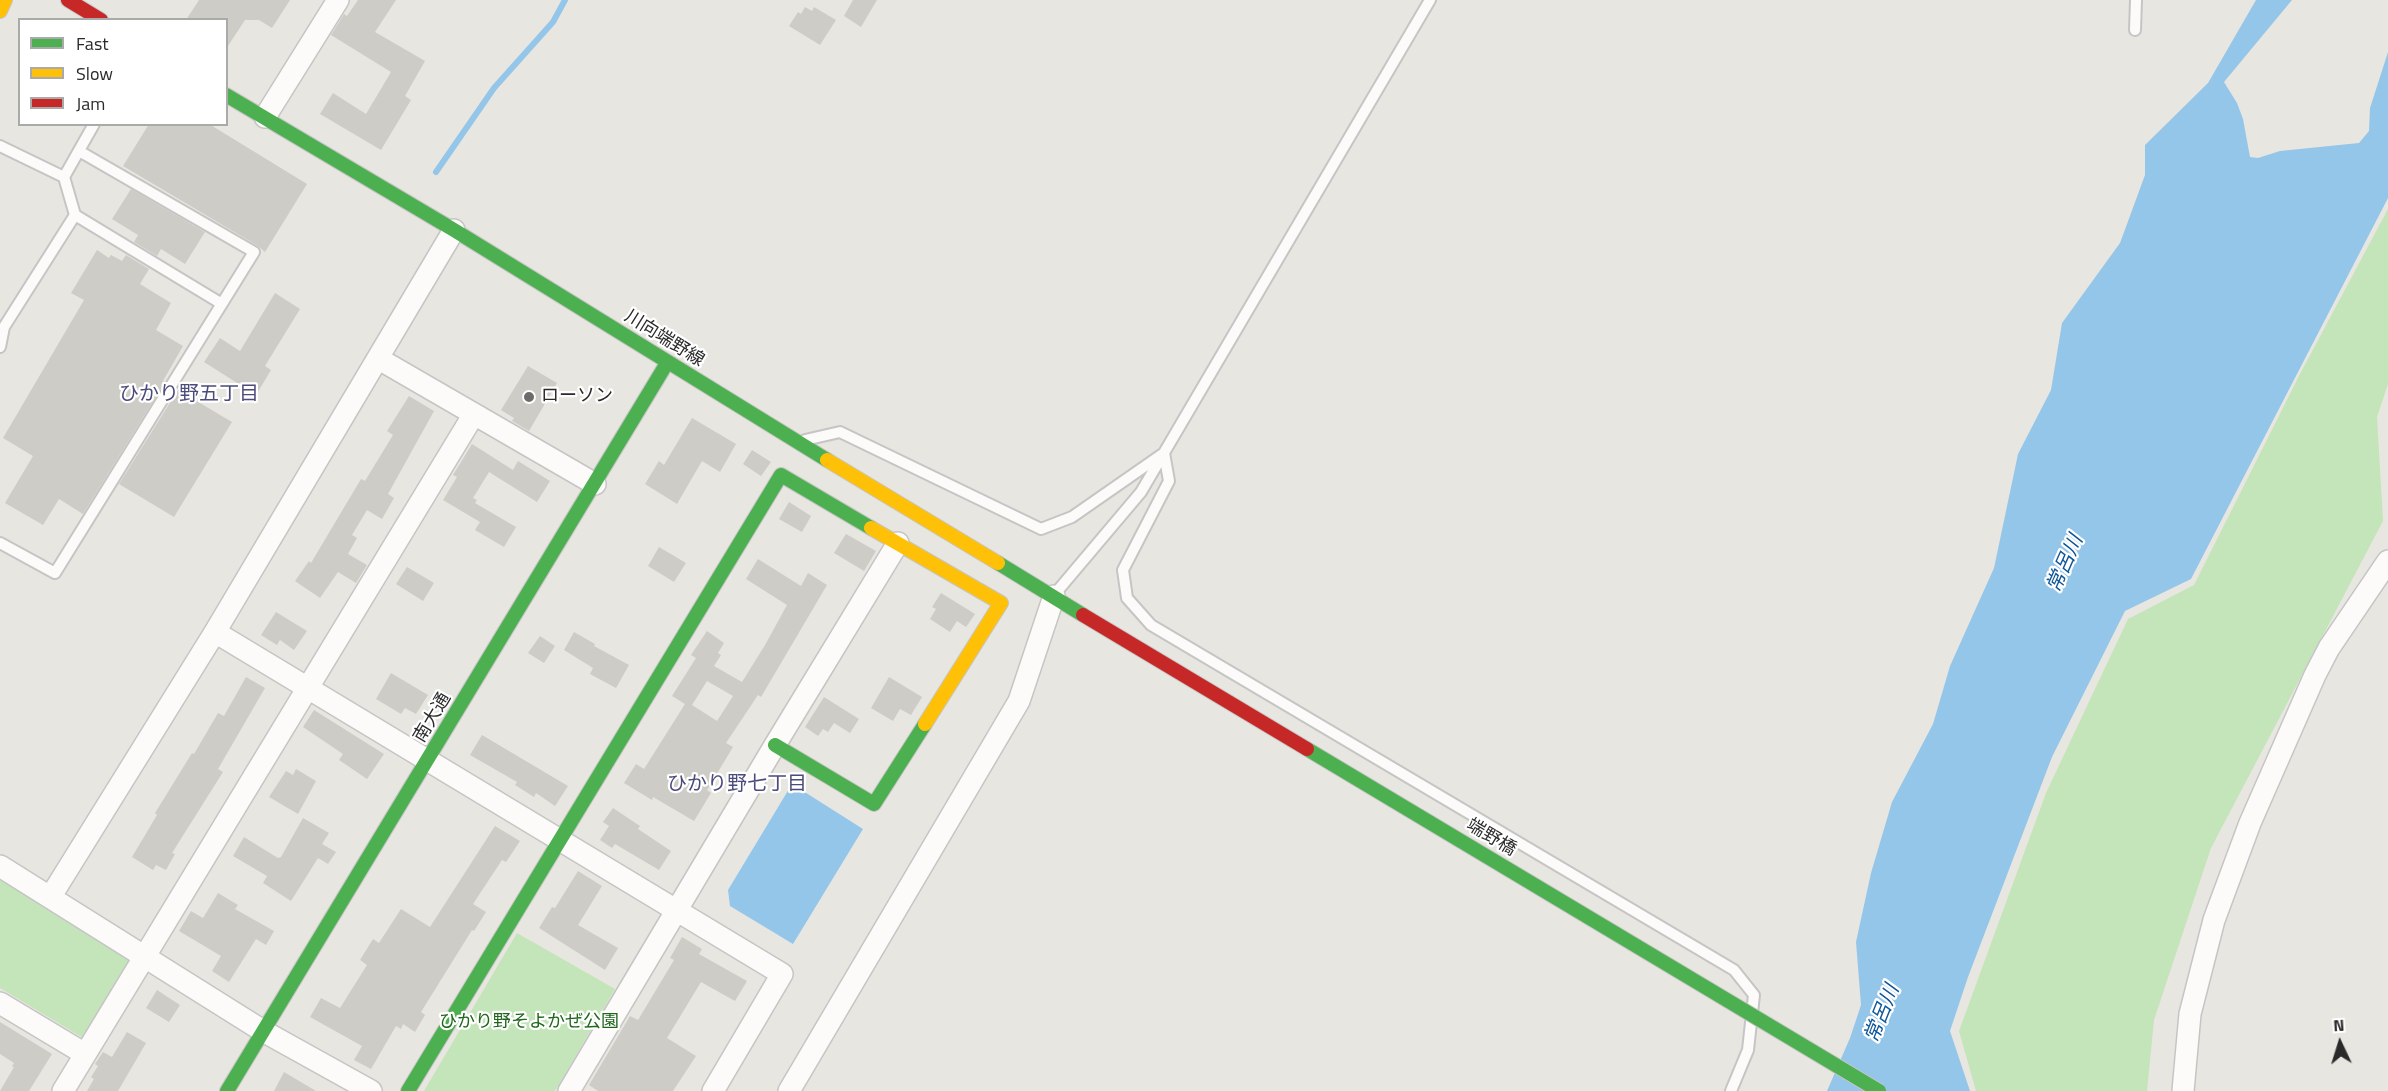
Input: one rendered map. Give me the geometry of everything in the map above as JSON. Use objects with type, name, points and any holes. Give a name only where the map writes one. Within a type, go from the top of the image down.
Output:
[{"type":"street","points":[[0,11],[5,0]]},
{"type":"street","points":[[68,0],[98,18]]},
{"type":"street","points":[[265,117],[338,0]]},
{"type":"street","name":"川向端野線","points":[[228,96],[454,230],[667,363],[1083,615]]},
{"type":"street","points":[[51,896],[214,632],[454,230]]},
{"type":"street","points":[[379,359],[596,484]]},
{"type":"street","name":"南大通","points":[[227,1091],[596,484],[667,363]]},
{"type":"street","points":[[63,1091],[474,414]]},
{"type":"street","points":[[408,1091],[781,475],[1001,603],[874,804],[775,745]]},
{"type":"street","points":[[569,1091],[898,543]]},
{"type":"street","points":[[2183,1091],[2190,1014],[2214,920],[2250,824],[2314,675],[2329,648],[2388,561]]},
{"type":"street","points":[[789,1091],[1019,701],[1054,596]]},
{"type":"street","name":"端野橋","points":[[1083,615],[1879,1091]]},
{"type":"street","points":[[214,632],[782,974],[713,1091]]},
{"type":"street","points":[[0,866],[263,1031],[371,1091]]},
{"type":"street","points":[[0,1003],[85,1054]]},
{"type":"lane","points":[[1054,596],[1141,492],[1430,0]]},
{"type":"lane","points":[[2135,30],[2136,0]]},
{"type":"lane","points":[[93,126],[64,177],[75,215],[222,304]]},
{"type":"lane","points":[[0,146],[64,177]]},
{"type":"lane","points":[[0,543],[55,573],[254,252],[79,151]]},
{"type":"lane","points":[[0,348],[4,327],[75,215]]},
{"type":"lane","points":[[798,441],[840,432],[1041,529],[1072,517],[1164,453]]},
{"type":"lane","points":[[1164,453],[1169,480],[1123,570],[1127,598],[1151,625],[1734,970],[1754,995],[1748,1050],[1731,1091]]},
{"type":"green space","points":[[2388,209],[2388,384],[2377,417],[2383,521],[2211,848],[2154,1020],[2147,1091],[1976,1091],[1959,1031],[2046,793],[2128,619],[2194,585],[2300,374]]},
{"type":"green space","points":[[0,880],[133,960],[85,1039],[0,988]]},
{"type":"green space","name":"ひかり野そよかぜ公園","points":[[517,933],[615,989],[555,1091],[424,1091]]},
{"type":"water","name":"常呂川","points":[[2256,0],[2292,0],[2224,82],[2237,103],[2243,119],[2250,157],[2258,158],[2280,151],[2359,143],[2369,131],[2370,108],[2388,52],[2388,198],[2191,579],[2125,611],[2052,757],[1968,977],[1950,1031],[1970,1091],[1827,1091],[1850,1038],[1861,1005],[1856,942],[1871,873],[1892,802],[1933,724],[1950,666],[1994,568],[2018,454],[2051,390],[2062,323],[2120,243],[2145,175],[2145,145],[2208,83]]},
{"type":"water","points":[[792,784],[863,829],[793,944],[730,906],[728,890]]},
{"type":"building","points":[[199,0],[290,0],[272,28],[259,20],[245,20],[228,46],[228,18],[187,18]]},
{"type":"building","points":[[358,0],[396,0],[375,32],[425,61],[405,96],[411,100],[381,150],[320,114],[333,93],[366,114],[391,72],[331,35],[344,14],[347,16]]},
{"type":"building","points":[[853,0],[877,0],[861,27],[844,16]]},
{"type":"building","points":[[805,7],[812,11],[814,7],[836,20],[820,45],[789,26],[798,12],[801,14]]},
{"type":"building","points":[[148,126],[212,126],[307,184],[265,252],[123,166]]},
{"type":"building","points":[[131,189],[205,232],[185,264],[161,249],[157,256],[134,242],[138,235],[112,219]]},
{"type":"building","points":[[97,250],[109,258],[111,255],[122,261],[126,255],[149,269],[140,284],[171,303],[156,330],[183,346],[163,381],[165,382],[83,514],[59,499],[43,525],[5,503],[33,456],[3,438],[84,300],[71,293]]},
{"type":"building","points":[[275,293],[300,309],[265,366],[271,370],[256,395],[204,362],[220,338],[240,351]]},
{"type":"building","name":"ローソン","points":[[528,366],[557,383],[529,431],[512,421],[514,418],[501,410]]},
{"type":"building","points":[[178,390],[232,422],[174,517],[119,484]]},
{"type":"building","points":[[409,396],[434,411],[388,494],[394,498],[382,519],[367,510],[352,535],[357,538],[348,554],[367,565],[356,583],[338,572],[320,598],[295,581],[309,561],[311,563],[361,479],[365,481],[393,435],[387,431]]},
{"type":"building","points":[[692,418],[736,444],[720,472],[702,461],[677,504],[645,484],[659,461],[664,465]]},
{"type":"building","points":[[472,444],[513,470],[518,461],[550,481],[537,502],[489,472],[473,498],[477,500],[475,503],[516,527],[504,547],[475,530],[480,522],[443,500],[457,477],[453,475]]},
{"type":"building","points":[[752,450],[771,462],[761,476],[743,464]]},
{"type":"building","points":[[789,502],[811,516],[802,532],[779,519]]},
{"type":"building","points":[[846,534],[876,551],[864,571],[834,553]]},
{"type":"building","points":[[659,547],[686,563],[674,582],[648,566]]},
{"type":"building","points":[[758,559],[801,586],[808,573],[827,585],[761,697],[758,695],[726,743],[733,747],[707,790],[711,793],[694,821],[624,783],[636,764],[644,769],[685,704],[672,696],[696,658],[691,655],[707,631],[724,643],[718,653],[721,655],[714,666],[742,682],[765,645],[787,605],[746,579]],"holes":[[[707,681],[733,696],[717,721],[692,705]]]},
{"type":"building","points":[[407,567],[434,583],[423,601],[396,584]]},
{"type":"building","points":[[941,593],[975,614],[966,627],[957,621],[950,632],[930,619],[936,609],[932,607]]},
{"type":"building","points":[[276,612],[307,631],[294,650],[280,640],[277,645],[261,635]]},
{"type":"building","points":[[574,632],[629,665],[616,688],[590,674],[593,668],[564,650]]},
{"type":"building","points":[[540,636],[555,646],[544,663],[528,653]]},
{"type":"building","points":[[391,673],[428,695],[416,714],[405,708],[401,714],[376,699]]},
{"type":"building","points":[[246,677],[265,688],[218,769],[223,772],[172,853],[175,854],[166,870],[156,865],[153,870],[132,857],[157,815],[155,813],[192,753],[194,754],[218,713],[224,716]]},
{"type":"building","points":[[889,677],[922,697],[911,715],[900,709],[893,721],[871,708]]},
{"type":"building","points":[[824,697],[859,719],[850,733],[834,723],[828,732],[823,729],[818,736],[805,727]]},
{"type":"building","points":[[314,710],[384,754],[367,779],[339,760],[343,754],[303,727]]},
{"type":"building","points":[[482,735],[568,786],[555,806],[536,793],[534,797],[515,785],[517,782],[470,755]]},
{"type":"building","points":[[296,769],[316,781],[298,814],[269,797],[286,771],[293,775]]},
{"type":"building","points":[[613,808],[640,826],[638,829],[671,851],[659,870],[615,844],[612,848],[600,840],[609,826],[603,822]]},
{"type":"building","points":[[303,818],[329,833],[322,844],[336,852],[328,864],[318,858],[291,901],[263,883],[267,876],[233,856],[244,837],[278,858],[281,857]]},
{"type":"building","points":[[495,826],[520,841],[506,862],[502,860],[473,904],[486,912],[474,931],[472,930],[421,1012],[425,1015],[415,1032],[403,1024],[401,1029],[396,1026],[371,1069],[354,1060],[362,1046],[310,1017],[321,998],[340,1008],[367,965],[360,960],[373,939],[379,943],[401,909],[430,927]]},
{"type":"building","points":[[578,871],[602,886],[578,925],[618,948],[605,970],[539,928],[552,907],[555,908]]},
{"type":"building","points":[[218,893],[238,905],[235,909],[274,931],[266,945],[256,939],[229,982],[212,971],[221,956],[179,931],[191,911],[203,918]]},
{"type":"building","points":[[682,937],[702,949],[699,954],[747,981],[735,1001],[701,982],[667,1038],[696,1056],[673,1091],[598,1091],[589,1085],[630,1016],[638,1020],[674,960],[670,958]]},
{"type":"building","points":[[157,990],[180,1005],[169,1022],[146,1008]]},
{"type":"building","points":[[0,1022],[52,1054],[29,1091],[0,1091],[14,1063],[0,1054]]},
{"type":"building","points":[[127,1032],[146,1043],[118,1091],[87,1091],[94,1079],[91,1077],[98,1066],[95,1064],[103,1052],[112,1057]]},
{"type":"building","points":[[284,1072],[316,1091],[274,1091]]},
{"type":"waterway","points":[[436,172],[494,88],[553,22],[565,0]]},
{"type":"traffic: fast","points":[[228,96],[454,230],[827,460]]},
{"type":"traffic: fast","points":[[227,1091],[667,363]]},
{"type":"traffic: fast","points":[[408,1091],[781,475],[871,528]]},
{"type":"traffic: fast","points":[[998,563],[1083,615]]},
{"type":"traffic: fast","points":[[775,745],[874,804],[925,724]]},
{"type":"traffic: fast","points":[[1307,749],[1879,1091]]},
{"type":"traffic: slow","points":[[0,11],[5,0]]},
{"type":"traffic: slow","points":[[827,460],[998,563]]},
{"type":"traffic: slow","points":[[871,528],[1001,603],[925,724]]},
{"type":"traffic: jam","points":[[68,0],[98,18]]},
{"type":"traffic: jam","points":[[1083,615],[1307,749]]},
{"type":"place","name":"ローソン","points":[[529,397]]},
{"type":"district","name":"ひかり野五丁目","points":[[189,395]]},
{"type":"district","name":"ひかり野七丁目","points":[[737,785]]}]
